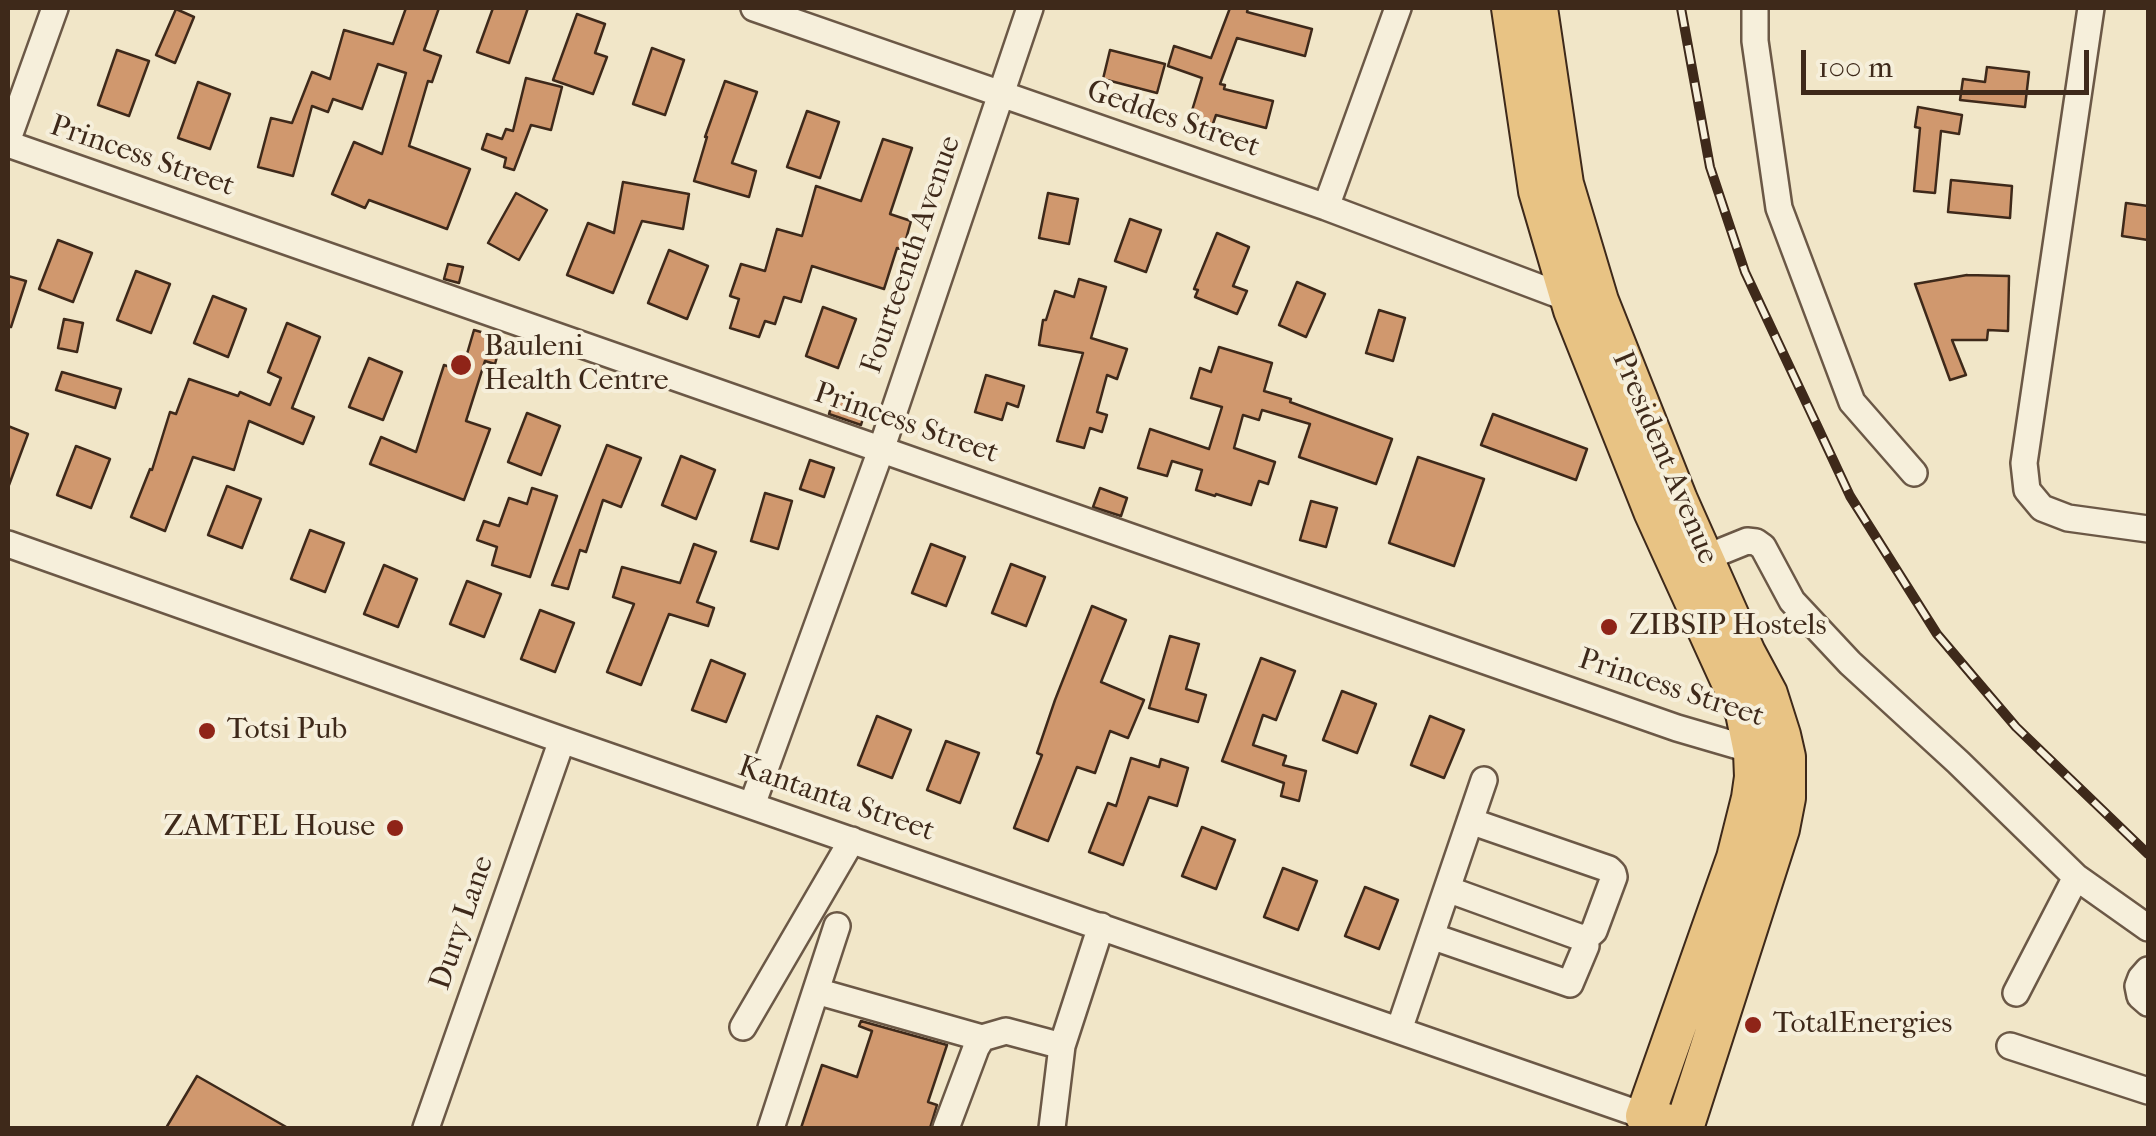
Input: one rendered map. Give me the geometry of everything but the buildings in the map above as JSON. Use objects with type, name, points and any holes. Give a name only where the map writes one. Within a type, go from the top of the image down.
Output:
[{"type":"highway","name":"President Avenue","points":[[1511,8],[1538,190],[1570,299],[1653,510],[1744,713],[1769,754],[1786,798],[1736,858],[1645,1116]]},
{"type":"highway","name":"President Avenue","points":[[1538,8],[1564,184],[1599,301],[1678,500],[1768,694],[1782,735],[1769,754]]},
{"type":"highway","name":"President Avenue","points":[[1682,1128],[1731,982],[1763,824]]},
{"type":"highway","points":[[1696,969],[1731,982]]},
{"type":"highway","points":[[1645,1116],[1682,1128]]},
{"type":"street","points":[[8,142],[55,8]]},
{"type":"street","name":"Geddes Street","points":[[754,8],[1326,206],[1570,299]]},
{"type":"street","name":"Fourteenth Avenue","points":[[752,805],[881,450],[1030,8]]},
{"type":"street","points":[[1326,206],[1398,8]]},
{"type":"street","points":[[1755,8],[1755,40],[1779,208],[1852,402],[1914,473]]},
{"type":"street","points":[[2091,8],[2024,463],[2027,490],[2042,508],[2068,518],[2148,529]]},
{"type":"street","name":"Princess Street","points":[[8,142],[1677,728],[1769,754]]},
{"type":"street","points":[[1705,558],[1747,541],[1764,547],[1792,601],[1850,663],[2076,876],[2148,928]]},
{"type":"street","name":"Kantanta Street","points":[[8,544],[1645,1116]]},
{"type":"street","name":"Dury Lane","points":[[426,1128],[562,740]]},
{"type":"street","points":[[1400,1030],[1484,780]]},
{"type":"street","points":[[1470,821],[1613,873],[1594,931],[1584,939]]},
{"type":"street","points":[[743,1026],[852,840]]},
{"type":"street","points":[[2016,994],[2076,876]]},
{"type":"street","points":[[1447,890],[1584,939]]},
{"type":"street","points":[[771,1128],[837,926]]},
{"type":"street","points":[[1052,1128],[1062,1046],[1101,926]]},
{"type":"street","points":[[1431,936],[1568,984],[1573,982],[1586,946],[1584,939]]},
{"type":"street","points":[[2148,970],[2138,986],[2140,996],[2148,1003]]},
{"type":"street","points":[[816,990],[982,1038],[1006,1031],[1062,1046]]},
{"type":"street","points":[[946,1128],[982,1038]]},
{"type":"street","points":[[2010,1046],[2148,1091]]},
{"type":"railway","points":[[1681,8],[1710,167],[1745,272],[1850,496],[1937,634],[2016,727],[2148,854]]},
{"type":"place","name":"Bauleni Health Centre","points":[[461,365]]},
{"type":"place","name":"ZIBSIP Hostels","points":[[1609,627]]},
{"type":"place","name":"Totsi Pub","points":[[207,731]]},
{"type":"place","name":"ZAMTEL House","points":[[395,828]]},
{"type":"place","name":"TotalEnergies","points":[[1753,1025]]}]
